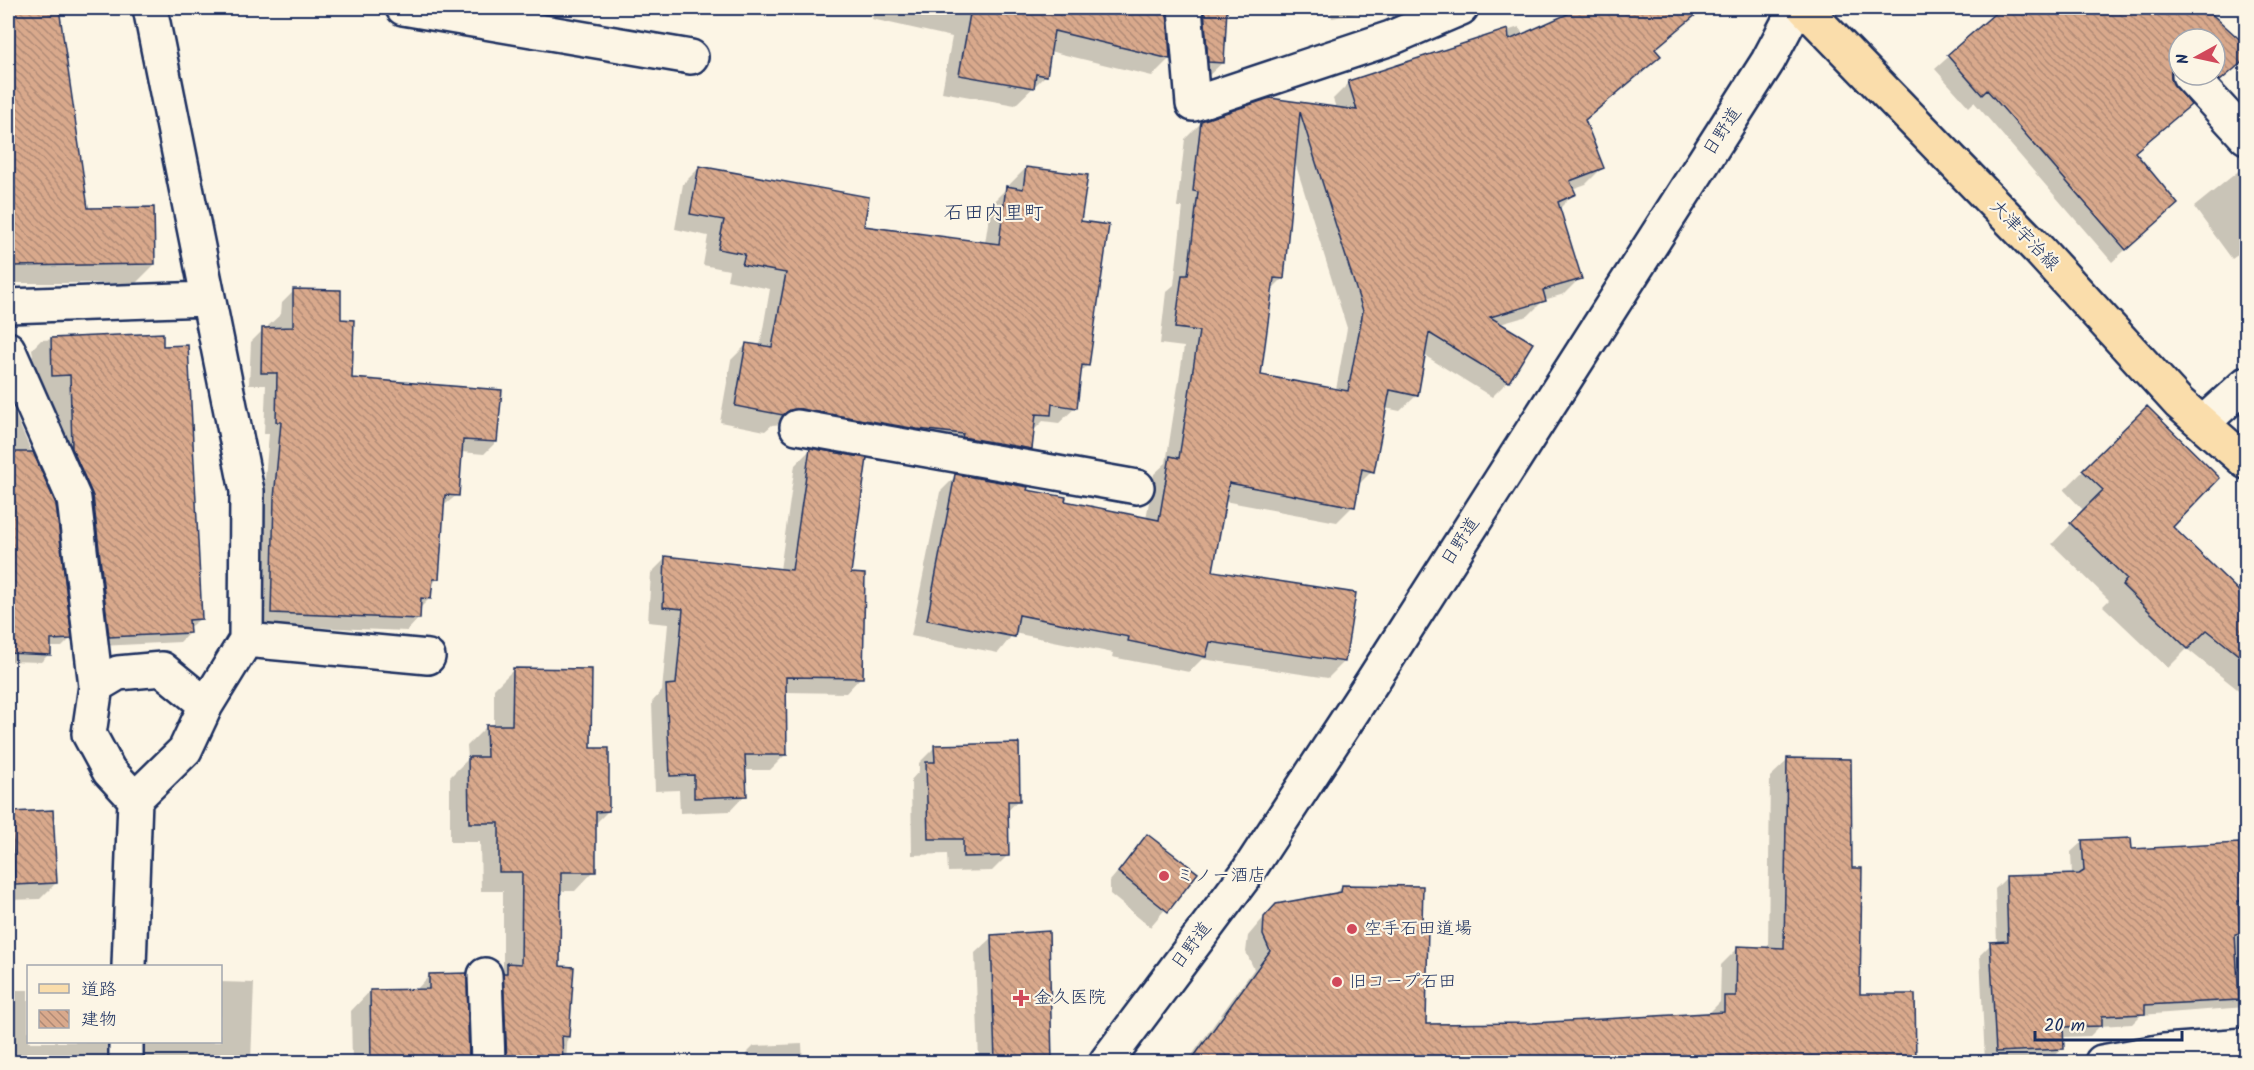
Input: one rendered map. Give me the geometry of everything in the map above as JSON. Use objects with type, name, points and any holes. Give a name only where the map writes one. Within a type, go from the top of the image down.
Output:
[{"type":"main road","name":"大津宇治線","points":[[1804,8],[2039,250],[2179,403],[2247,462]]},
{"type":"street","points":[[129,965],[135,799],[185,750],[206,705],[246,639],[247,490],[150,8]]},
{"type":"street","points":[[403,8],[691,57]]},
{"type":"street","points":[[1185,8],[1193,104],[1391,38],[1461,8]]},
{"type":"street","name":"日野道","points":[[1106,1062],[1247,873],[1359,702],[1762,71],[1796,8]]},
{"type":"street","points":[[2200,87],[2247,137]]},
{"type":"street","points":[[8,306],[207,298]]},
{"type":"street","points":[[8,349],[74,499],[96,686],[89,734],[109,771],[135,799]]},
{"type":"street","points":[[2203,423],[2247,384]]},
{"type":"street","points":[[797,427],[1137,487]]},
{"type":"street","points":[[246,639],[428,657]]},
{"type":"street","points":[[96,686],[118,673],[162,669],[206,705]]},
{"type":"street","points":[[485,975],[489,1062]]},
{"type":"street","points":[[126,1043],[126,1062]]},
{"type":"street","points":[[2102,1062],[2247,1045]]},
{"type":"building","points":[[8,8],[59,8],[88,208],[154,207],[155,264],[10,266]]},
{"type":"building","points":[[971,8],[1167,8],[1170,59],[1054,31],[1047,76],[1036,74],[1034,88],[959,75]]},
{"type":"building","points":[[1204,8],[1227,8],[1224,63],[1208,62]]},
{"type":"building","points":[[1581,8],[1704,8],[1655,49],[1661,56],[1585,120],[1604,168],[1570,181],[1576,194],[1558,202],[1582,279],[1543,290],[1546,301],[1490,317],[1533,343],[1509,382],[1429,333],[1418,396],[1390,390],[1374,472],[1362,469],[1355,507],[1229,483],[1213,571],[1356,593],[1345,662],[1210,642],[1206,657],[1128,641],[1129,637],[1019,615],[1015,637],[927,620],[955,474],[1028,487],[1027,490],[1066,497],[1065,501],[1159,520],[1170,456],[1179,458],[1199,331],[1175,328],[1182,275],[1188,275],[1198,192],[1193,191],[1201,121],[1270,98],[1357,110],[1348,81],[1508,29],[1509,40]],"holes":[[[1300,112],[1363,311],[1348,391],[1261,375],[1274,278],[1284,279]]]},
{"type":"building","points":[[2001,8],[2205,8],[2226,27],[2167,27],[2167,87],[2177,87],[2191,105],[2135,152],[2178,204],[2126,250],[1987,90],[1982,95],[1947,55]]},
{"type":"building","points":[[2227,28],[2247,46],[2247,58],[2227,75]]},
{"type":"building","points":[[699,166],[869,197],[864,226],[999,244],[1006,186],[1023,189],[1026,167],[1088,175],[1081,221],[1109,225],[1089,366],[1082,365],[1077,408],[1052,404],[1051,415],[1036,414],[1032,449],[962,437],[963,434],[917,429],[800,409],[790,410],[783,415],[735,406],[746,343],[772,347],[786,273],[742,265],[745,254],[718,249],[724,220],[690,214]]},
{"type":"building","points":[[293,289],[341,290],[341,319],[354,320],[352,378],[502,390],[497,442],[463,440],[459,496],[445,495],[439,579],[433,579],[431,599],[421,598],[420,619],[271,613],[274,498],[281,422],[276,422],[277,373],[261,373],[262,328],[293,327]]},
{"type":"building","points":[[163,333],[163,346],[188,345],[202,619],[189,620],[190,633],[109,637],[93,496],[72,448],[70,375],[52,376],[51,338]]},
{"type":"building","points":[[2147,406],[2220,478],[2173,527],[2247,599],[2247,662],[2207,630],[2188,649],[2122,585],[2127,579],[2070,523],[2103,490],[2082,470]]},
{"type":"building","points":[[810,448],[867,458],[851,573],[865,574],[863,678],[786,677],[787,755],[745,755],[747,796],[694,798],[694,775],[670,776],[666,685],[676,684],[683,609],[663,607],[665,556],[792,570]]},
{"type":"building","points":[[8,452],[33,452],[56,504],[72,639],[51,640],[51,655],[8,653]]},
{"type":"building","points":[[513,668],[592,669],[591,748],[609,748],[609,811],[596,812],[596,872],[561,872],[560,966],[574,967],[569,1037],[562,1036],[563,1062],[507,1062],[503,973],[507,973],[507,963],[521,964],[522,872],[499,872],[499,823],[469,823],[468,757],[487,757],[486,725],[512,725]]},
{"type":"building","points":[[1019,743],[1020,801],[1008,801],[1009,856],[963,857],[963,839],[928,839],[926,762],[935,762],[934,745]]},
{"type":"building","points":[[1787,758],[1851,759],[1852,868],[1862,868],[1860,994],[1915,994],[1916,1062],[1190,1062],[1270,951],[1263,935],[1264,917],[1276,904],[1341,892],[1342,885],[1423,886],[1422,923],[1428,924],[1426,1024],[1533,1023],[1724,1012],[1724,996],[1736,996],[1737,946],[1784,948]]},
{"type":"building","points":[[53,810],[57,883],[15,885],[11,812]]},
{"type":"building","points":[[1147,834],[1198,873],[1168,912],[1118,872]]},
{"type":"building","points":[[2131,838],[2132,849],[2239,843],[2242,901],[2238,901],[2240,933],[2235,934],[2239,1000],[2145,1005],[2145,1014],[2102,1016],[2102,1026],[2063,1027],[2064,1049],[1996,1052],[1990,942],[2008,941],[2006,876],[2079,874],[2084,871],[2082,840]]},
{"type":"building","name":"金久医院","points":[[1049,931],[1052,1062],[995,1062],[991,935]]},
{"type":"building","points":[[467,973],[469,1062],[371,1062],[370,990],[429,989],[429,974]]},
{"type":"place","name":"ミノー酒店","points":[[1164,876]]},
{"type":"place","name":"空手石田道場","points":[[1352,929]]},
{"type":"place","name":"旧コープ石田","points":[[1337,982]]},
{"type":"place","name":"金久医院","points":[[1021,998]]},
{"type":"district","name":"石田内里町","points":[[994,214]]}]
